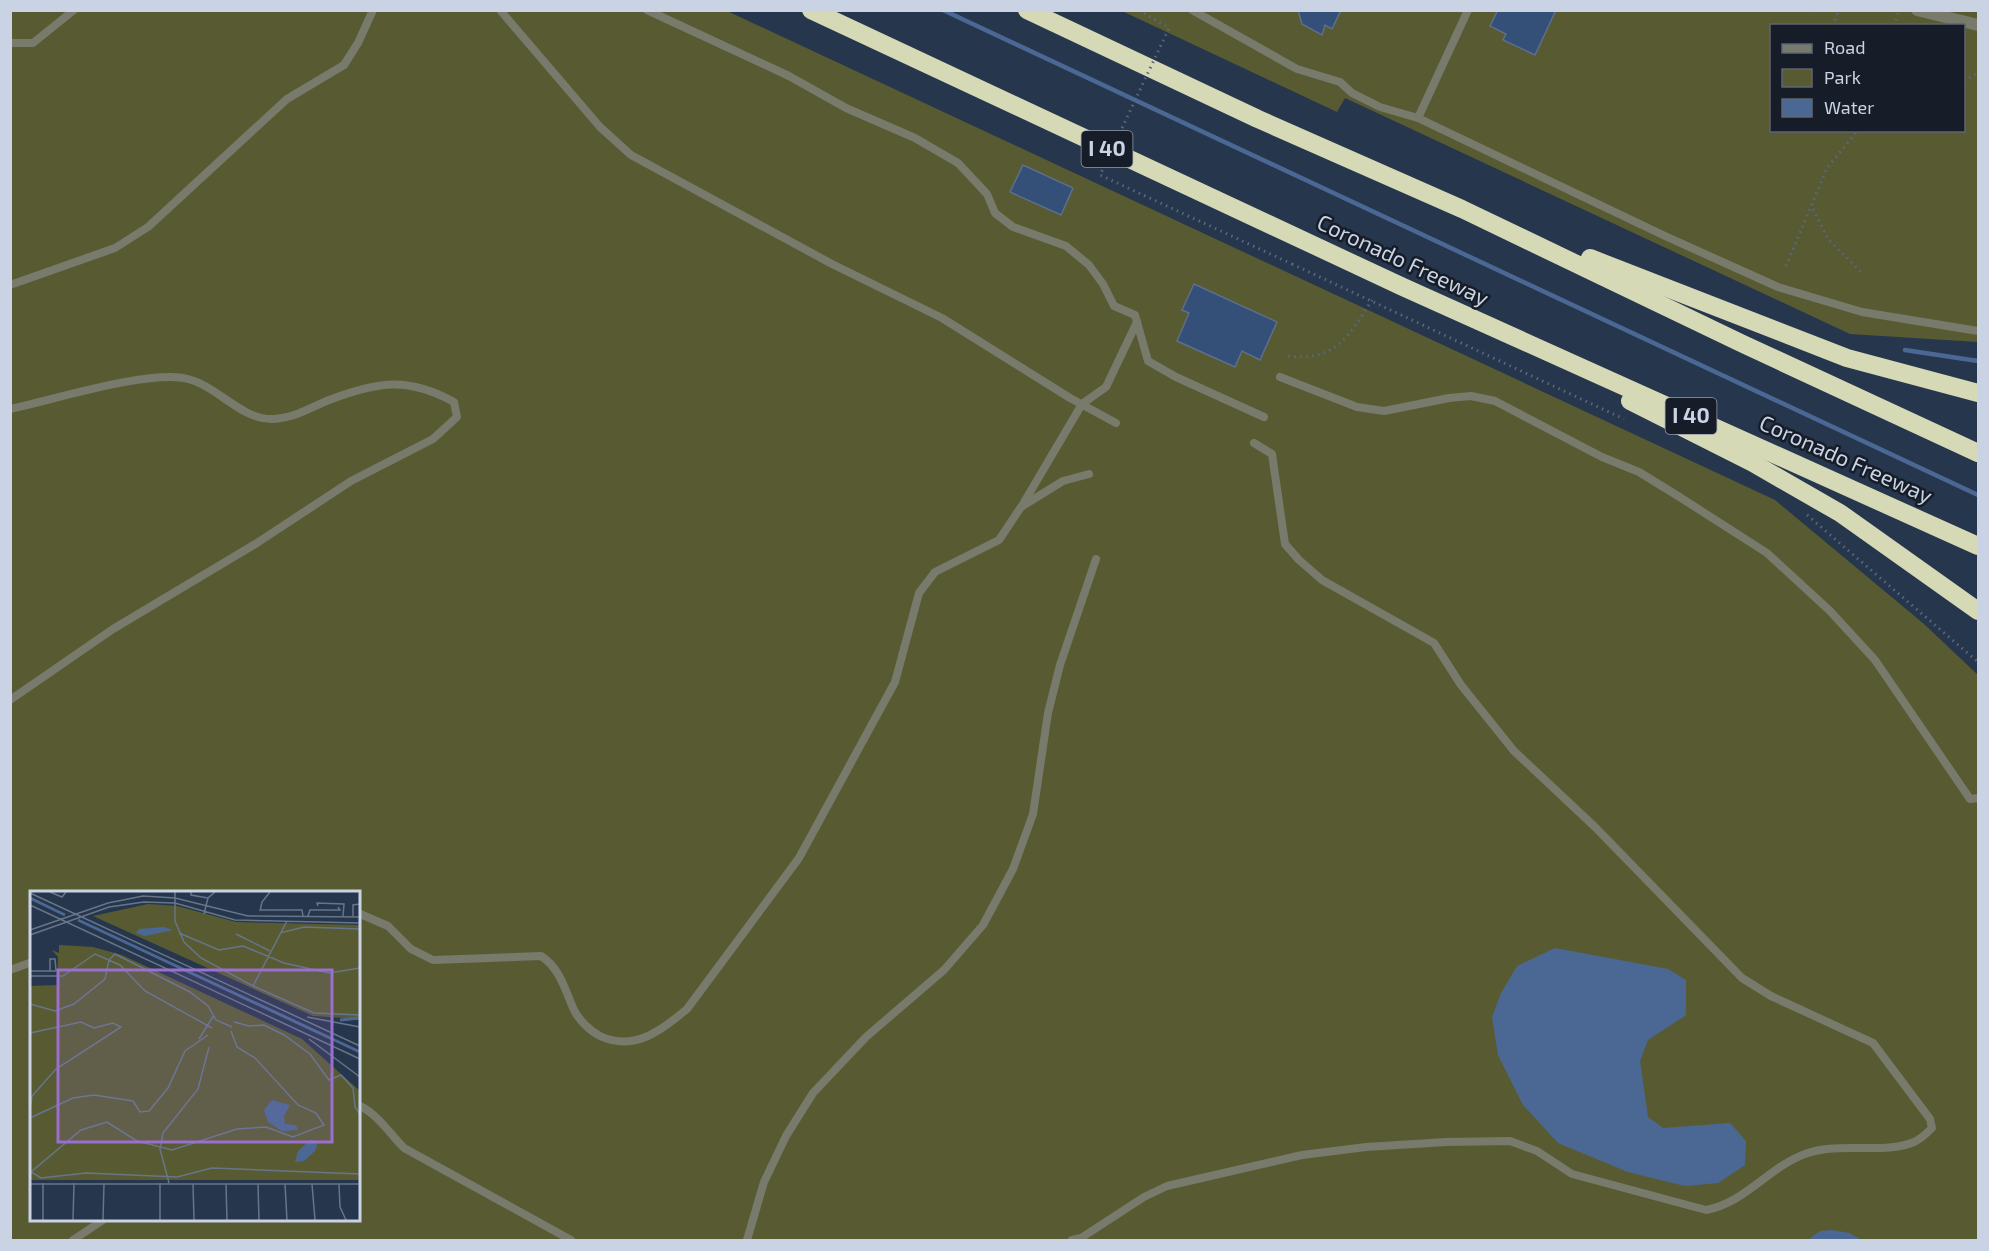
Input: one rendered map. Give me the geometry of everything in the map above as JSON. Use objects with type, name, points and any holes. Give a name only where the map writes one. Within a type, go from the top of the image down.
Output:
[{"type":"highway","name":"Coronado Freeway","points":[[811,10],[1403,287],[1978,546]]},
{"type":"highway","points":[[1027,10],[1258,119],[1462,209],[1734,340],[1978,453]]},
{"type":"highway","points":[[1462,209],[1847,358],[1978,393]]},
{"type":"highway","points":[[1403,287],[1753,463],[1840,513],[1978,611]]},
{"type":"street","points":[[1917,10],[1978,25]]},
{"type":"lane","points":[[10,43],[33,43],[74,10]]},
{"type":"lane","points":[[10,285],[115,248],[148,227],[287,99],[344,65],[358,43],[373,10]]},
{"type":"lane","points":[[500,10],[600,127],[631,155],[832,264],[942,318],[1116,423]]},
{"type":"lane","points":[[647,10],[789,76],[846,108],[915,138],[958,163],[987,194],[995,213],[1013,227],[1066,246],[1089,265],[1103,284],[1114,306],[1135,315],[1148,361],[1176,377],[1264,417]]},
{"type":"lane","points":[[1192,10],[1297,69],[1340,82],[1352,93],[1380,107],[1418,118],[1665,236],[1778,287],[1862,312],[1978,331]]},
{"type":"lane","points":[[1418,118],[1468,10]]},
{"type":"lane","points":[[360,914],[388,926],[411,950],[433,960],[541,956],[550,962],[563,982],[575,1013],[592,1032],[616,1043],[639,1039],[663,1029],[687,1009],[799,858],[895,682],[919,593],[935,572],[999,540],[1082,404],[1106,387],[1137,322]]},
{"type":"lane","points":[[10,409],[164,375],[204,384],[242,410],[264,419],[296,416],[329,400],[398,383],[411,384],[454,402],[457,417],[433,439],[351,481],[257,543],[113,629],[10,700]]},
{"type":"lane","points":[[1280,376],[1357,406],[1383,411],[1471,396],[1496,401],[1649,478],[1767,553],[1830,611],[1875,660],[1970,799],[1978,798]]},
{"type":"lane","points":[[1072,1240],[1081,1238],[1144,1197],[1167,1186],[1302,1155],[1401,1144],[1510,1141],[1537,1151],[1572,1174],[1706,1210],[1719,1208],[1782,1165],[1806,1153],[1827,1148],[1902,1146],[1916,1142],[1932,1128],[1930,1119],[1873,1043],[1771,996],[1742,978],[1595,827],[1514,750],[1461,685],[1434,643],[1322,580],[1299,560],[1285,544],[1272,454],[1254,443]]},
{"type":"lane","points":[[1021,507],[1063,481],[1089,474]]},
{"type":"lane","points":[[747,1240],[764,1182],[786,1136],[813,1093],[866,1037],[944,970],[982,925],[1013,869],[1033,814],[1048,713],[1060,665],[1096,559]]},
{"type":"lane","points":[[10,970],[30,963]]},
{"type":"lane","points":[[360,1106],[375,1113],[382,1126],[404,1148],[571,1240]]},
{"type":"lane","points":[[73,1240],[102,1221]]},
{"type":"path","points":[[1139,10],[1169,27],[1100,175],[1634,424]]},
{"type":"path","points":[[1786,266],[1827,168],[1856,132]]},
{"type":"path","points":[[1812,208],[1828,239],[1862,273]]},
{"type":"path","points":[[1288,356],[1310,359],[1345,341],[1372,300]]},
{"type":"path","points":[[1803,511],[1978,662]]},
{"type":"green space","points":[[10,11],[727,11],[1775,500],[1924,624],[1978,675],[1978,1240],[11,1240]]},
{"type":"green space","points":[[1122,11],[1978,11],[1978,342],[1850,334],[1345,98],[1337,112]]},
{"type":"water","points":[[1555,948],[1668,969],[1686,980],[1686,1015],[1648,1040],[1640,1061],[1648,1117],[1663,1128],[1730,1123],[1746,1141],[1745,1165],[1718,1183],[1685,1186],[1628,1172],[1558,1143],[1523,1105],[1498,1055],[1492,1017],[1501,993],[1517,966]]},
{"type":"water","points":[[1832,1230],[1849,1233],[1862,1240],[1808,1240],[1820,1231]]},
{"type":"building","points":[[1298,10],[1341,10],[1332,29],[1325,25],[1322,35],[1302,24]]},
{"type":"building","points":[[1498,10],[1556,10],[1535,55],[1503,40],[1506,34],[1490,26]]},
{"type":"building","points":[[1023,165],[1073,188],[1061,215],[1010,192]]},
{"type":"building","points":[[1194,284],[1277,322],[1260,360],[1242,351],[1235,367],[1177,341],[1189,313],[1182,310]]},
{"type":"waterway","points":[[943,10],[1978,495]]},
{"type":"waterway","points":[[1905,350],[1978,361]]}]
